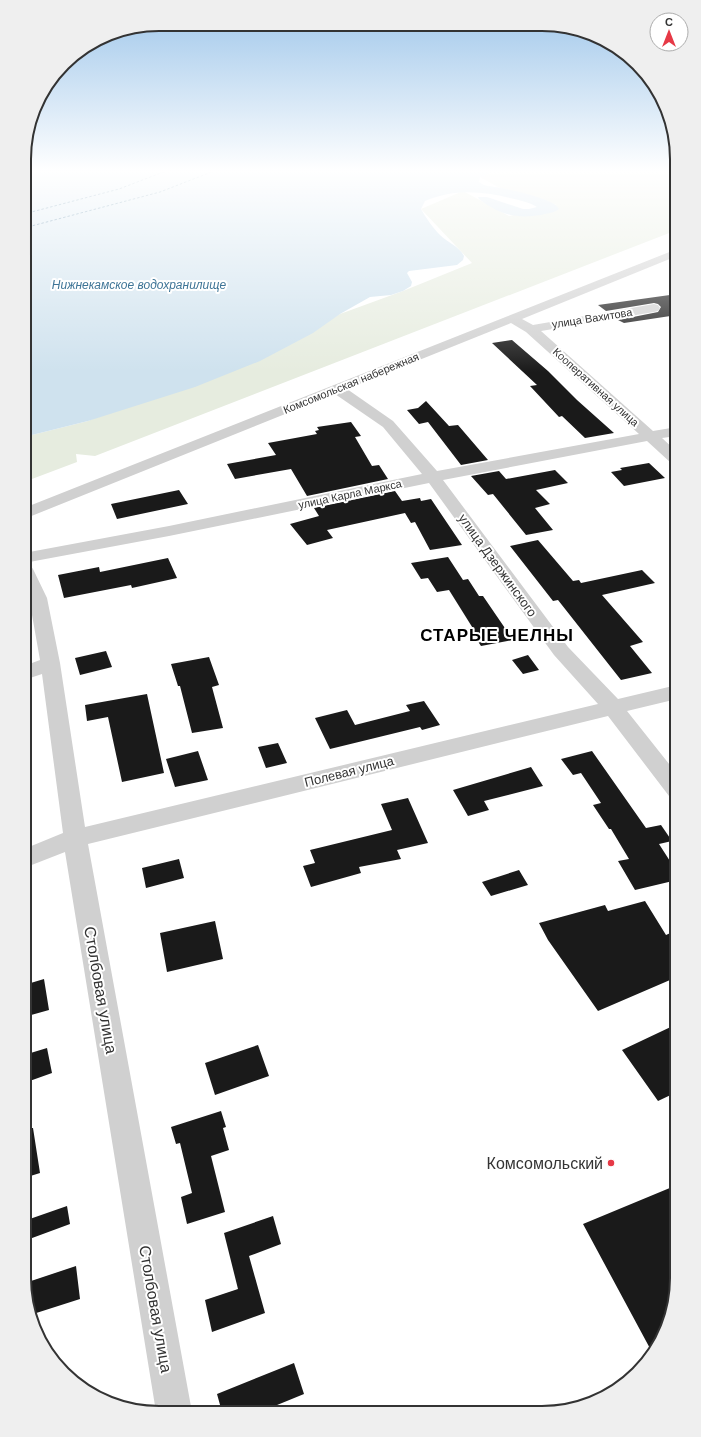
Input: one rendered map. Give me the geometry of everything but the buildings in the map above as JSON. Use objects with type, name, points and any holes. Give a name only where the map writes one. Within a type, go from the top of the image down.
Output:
[{"type":"street","name":"Комсомольская набережная","points":[[31,511],[512,318],[670,259]]},
{"type":"street","name":"улица Вахитова","points":[[531,329],[654,308]]},
{"type":"street","name":"Кооперативная улица","points":[[512,318],[531,329],[670,454]]},
{"type":"street","name":"улица Дзержинского","points":[[337,389],[388,424],[433,477],[561,651],[613,707],[670,781]]},
{"type":"street","name":"улица Карла Маркса","points":[[31,557],[177,530],[433,477],[670,433]]},
{"type":"street","name":"Столбовая улица","points":[[31,584],[38,598],[50,663],[75,838],[173,1406]]},
{"type":"street","points":[[31,671],[50,663]]},
{"type":"street","name":"Полевая улица","points":[[31,856],[75,838],[670,694]]},
{"type":"shaded area","points":[[448,238],[656,238],[95,456],[76,454],[77,462],[31,479],[31,435],[88,421],[340,314],[403,291],[472,263]]},
{"type":"water","name":"Нижнекамское водохранилище","points":[[31,238],[443,238],[456,247],[464,256],[463,260],[457,265],[409,271],[407,273],[412,282],[411,286],[403,291],[391,295],[370,297],[340,314],[313,333],[260,361],[195,387],[88,421],[31,435]]},
{"type":"place","name":"Комсомольский","points":[[611,1163]]},
{"type":"district","name":"СТАРЫЕ ЧЕЛНЫ","points":[[497,635]]}]
